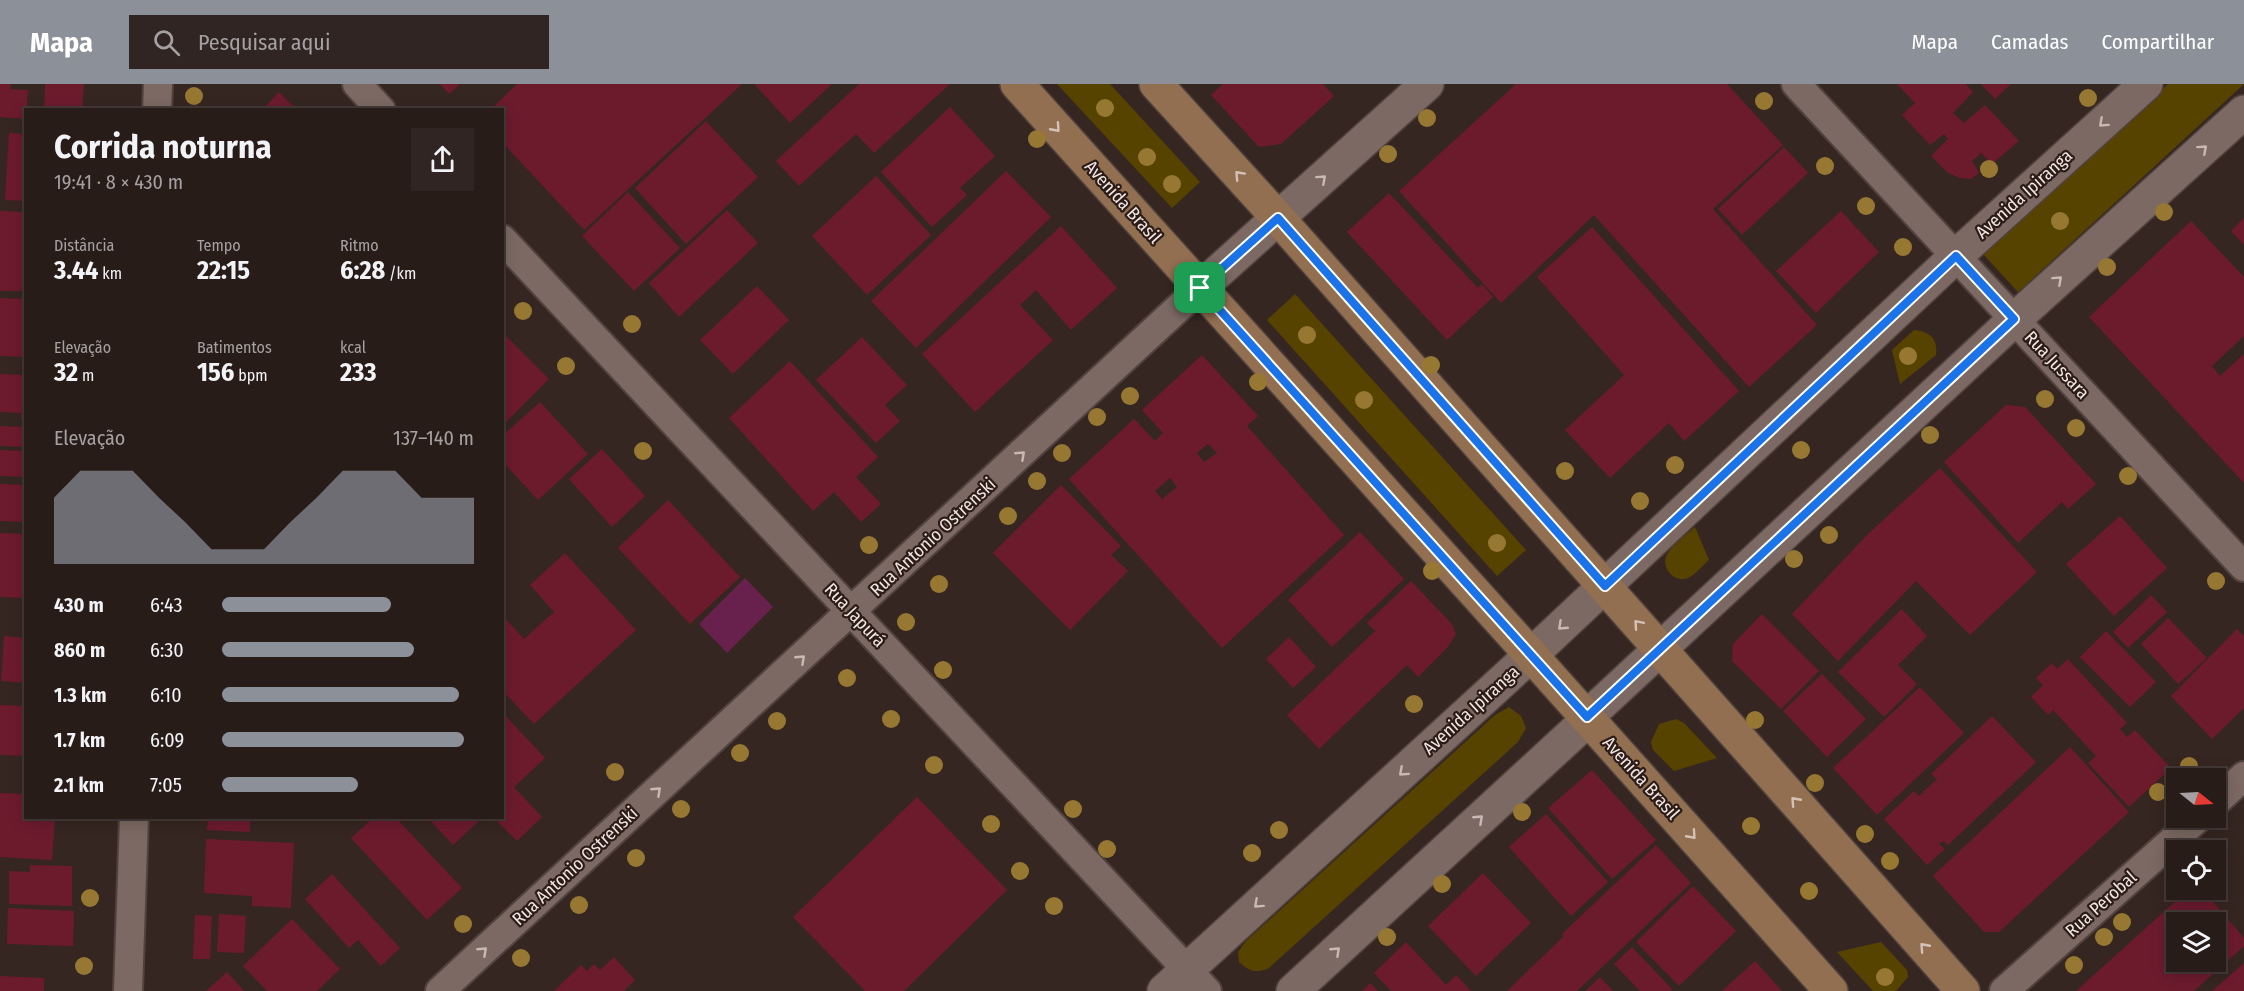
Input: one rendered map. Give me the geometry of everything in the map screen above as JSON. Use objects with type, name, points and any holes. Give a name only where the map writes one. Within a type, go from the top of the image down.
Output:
[{"type":"main road","name":"Avenida Brasil","points":[[1017,84],[1831,991]]},
{"type":"main road","points":[[1156,84],[1278,218],[1963,991]]},
{"type":"street","points":[[157,108],[158,84]]},
{"type":"street","points":[[357,84],[379,108]]},
{"type":"street","name":"Rua Antonio Ostrenski","points":[[440,991],[1200,288],[1427,84]]},
{"type":"street","name":"Rua Jussara","points":[[1796,84],[2244,567]]},
{"type":"street","name":"Avenida Ipiranga","points":[[1186,984],[1531,655],[1956,256],[2146,84]]},
{"type":"street","points":[[1293,991],[1581,726],[1587,717],[2014,319],[2244,112]]},
{"type":"street","name":"Rua Japurá","points":[[504,241],[852,612],[1186,984]]},
{"type":"street","points":[[2226,793],[2244,776]]},
{"type":"street","points":[[128,991],[134,819]]},
{"type":"street","name":"Rua Perobal","points":[[2004,991],[2187,828]]},
{"type":"shaded area","points":[[1057,84],[1110,84],[1200,182],[1172,208]]},
{"type":"shaded area","points":[[2168,84],[2244,84],[2018,292],[1983,254]]},
{"type":"shaded area","points":[[1295,294],[1526,550],[1497,576],[1267,320]]},
{"type":"shaded area","points":[[1914,330],[1932,337],[1936,344],[1936,355],[1900,384],[1892,350]]},
{"type":"shaded area","points":[[1695,527],[1709,560],[1691,577],[1677,578],[1666,568],[1666,558],[1673,546]]},
{"type":"shaded area","points":[[745,578],[773,607],[727,653],[699,624]]},
{"type":"shaded area","points":[[1509,707],[1521,716],[1526,728],[1518,742],[1269,968],[1253,971],[1239,962],[1238,952],[1246,941],[1495,715]]},
{"type":"shaded area","points":[[1676,719],[1684,723],[1717,758],[1674,771],[1653,750],[1651,742],[1659,724]]},
{"type":"shaded area","points":[[1881,942],[1907,970],[1908,977],[1896,991],[1873,991],[1837,952]]},
{"type":"building","points":[[0,84],[11,84],[10,89],[28,90],[24,119],[0,117]]},
{"type":"building","points":[[45,84],[84,84],[82,108],[44,108]]},
{"type":"building","points":[[440,84],[460,84],[449,94]]},
{"type":"building","points":[[517,84],[742,84],[584,230],[504,144],[504,108],[492,108]]},
{"type":"building","points":[[756,84],[832,84],[790,123]]},
{"type":"building","points":[[859,84],[950,84],[874,153],[856,134],[799,186],[776,161]]},
{"type":"building","points":[[1223,84],[1323,84],[1334,96],[1281,144],[1259,147],[1211,95]]},
{"type":"building","points":[[1516,84],[1727,84],[1783,145],[1713,209],[1817,325],[1749,387],[1594,215],[1501,303],[1399,191]]},
{"type":"building","points":[[1897,84],[1966,84],[1973,92],[1953,113],[1964,123],[1985,105],[2019,141],[1992,164],[1981,153],[1972,161],[1979,173],[1971,179],[1960,178],[1948,173],[1931,156],[1948,139],[1944,134],[1930,145],[1902,115],[1915,103]]},
{"type":"building","points":[[1981,84],[2011,84],[1995,99]]},
{"type":"building","points":[[279,92],[295,108],[264,108]]},
{"type":"building","points":[[950,107],[995,156],[960,188],[967,195],[932,227],[881,172]]},
{"type":"building","points":[[706,121],[758,177],[686,244],[635,188]]},
{"type":"building","points":[[9,133],[24,134],[24,201],[5,200]]},
{"type":"building","points":[[1784,147],[1808,173],[1742,235],[1718,209]]},
{"type":"building","points":[[1006,171],[1051,217],[916,348],[871,301]]},
{"type":"building","points":[[876,176],[931,235],[867,295],[812,236]]},
{"type":"building","points":[[628,192],[680,248],[634,291],[582,236]]},
{"type":"building","points":[[1389,193],[1478,288],[1482,284],[1493,297],[1447,340],[1347,232]]},
{"type":"building","points":[[727,210],[758,243],[679,317],[649,283]]},
{"type":"building","points":[[0,211],[24,212],[24,291],[0,291]]},
{"type":"building","points":[[1841,211],[1879,252],[1816,313],[1776,271]]},
{"type":"building","points":[[2244,218],[2244,245],[2231,231]]},
{"type":"building","points":[[2191,221],[2244,277],[2244,336],[2212,366],[2220,376],[2244,354],[2244,483],[2089,317]]},
{"type":"building","points":[[1061,226],[1117,288],[1071,330],[1036,290],[1020,305],[1053,340],[975,412],[922,354]]},
{"type":"building","points":[[1592,227],[1739,391],[1684,441],[1669,423],[1610,478],[1565,430],[1624,375],[1537,277]]},
{"type":"building","points":[[757,286],[789,320],[733,374],[700,340]]},
{"type":"building","points":[[0,298],[24,299],[24,357],[0,356]]},
{"type":"building","points":[[504,334],[549,379],[504,424]]},
{"type":"building","points":[[862,337],[907,385],[885,405],[900,421],[876,443],[816,380]]},
{"type":"building","points":[[1202,355],[1258,416],[1247,426],[1344,535],[1222,648],[1069,479],[1134,419],[1155,441],[1163,433],[1142,410]],"holes":[[[1208,444],[1217,453],[1204,462],[1197,453]],[[1170,478],[1177,487],[1162,499],[1155,491]]]},
{"type":"building","points":[[790,361],[878,457],[856,477],[881,504],[861,522],[834,492],[813,511],[729,418]]},
{"type":"building","points":[[0,374],[24,375],[24,419],[21,419],[21,413],[0,412]]},
{"type":"building","points":[[540,402],[588,454],[538,500],[504,463],[504,434]]},
{"type":"building","points":[[2006,405],[2025,407],[2096,484],[2068,509],[2062,502],[2018,543],[1944,462]]},
{"type":"building","points":[[0,426],[24,427],[24,447],[0,446]]},
{"type":"building","points":[[602,449],[645,496],[612,527],[569,479]]},
{"type":"building","points":[[0,450],[24,451],[24,477],[0,476]]},
{"type":"building","points":[[1940,468],[2037,572],[1970,635],[1916,581],[1838,661],[1792,614],[1869,533]]},
{"type":"building","points":[[0,484],[24,485],[24,522],[0,521]]},
{"type":"building","points":[[1061,485],[1121,546],[1111,555],[1128,571],[1070,630],[993,553]]},
{"type":"building","points":[[668,500],[740,577],[690,624],[618,548]]},
{"type":"building","points":[[2120,516],[2167,568],[2114,616],[2066,564]]},
{"type":"building","points":[[1360,532],[1404,579],[1332,647],[1288,600]]},
{"type":"building","points":[[0,533],[24,534],[24,598],[0,597]]},
{"type":"building","points":[[565,553],[636,630],[534,724],[504,692],[504,617],[524,639],[554,612],[530,585]]},
{"type":"building","points":[[1411,581],[1451,623],[1456,634],[1447,648],[1418,677],[1407,665],[1319,749],[1287,715],[1375,631],[1367,623]]},
{"type":"building","points":[[2151,595],[2167,612],[2128,648],[2113,632]]},
{"type":"building","points":[[1902,609],[1927,636],[1898,665],[1917,684],[1884,717],[1838,672]]},
{"type":"building","points":[[1762,614],[1819,671],[1781,709],[1732,661],[1733,644]]},
{"type":"building","points":[[2168,618],[2207,658],[2178,684],[2141,644]]},
{"type":"building","points":[[2237,629],[2244,636],[2244,708],[2212,739],[2171,696]]},
{"type":"building","points":[[2106,631],[2156,682],[2130,707],[2080,657]]},
{"type":"building","points":[[4,636],[24,638],[24,683],[1,681]]},
{"type":"building","points":[[1289,637],[1316,667],[1293,688],[1266,659]]},
{"type":"building","points":[[2068,659],[2127,723],[2120,729],[2127,737],[2135,730],[2171,768],[2166,768],[2166,773],[2129,807],[2088,763],[2096,756],[2053,710],[2048,715],[2031,697],[2043,685],[2036,678],[2052,663],[2057,669]]},
{"type":"building","points":[[1822,674],[1866,719],[1827,757],[1783,711]]},
{"type":"building","points":[[1920,687],[1964,733],[1877,815],[1833,768]]},
{"type":"building","points":[[0,705],[24,706],[24,756],[0,755]]},
{"type":"building","points":[[504,714],[545,758],[514,787],[542,817],[517,841],[495,819],[504,819]]},
{"type":"building","points":[[1992,716],[2036,762],[1948,845],[1943,841],[1939,844],[1945,849],[1927,865],[1884,819],[1914,791],[1919,796],[1937,779],[1931,774]]},
{"type":"building","points":[[2070,747],[2129,812],[1999,932],[1984,932],[1933,876]]},
{"type":"building","points":[[1592,770],[1656,840],[1612,879],[1548,808]]},
{"type":"building","points":[[0,793],[24,794],[24,819],[55,819],[52,860],[0,857]]},
{"type":"building","points":[[917,797],[1007,890],[904,991],[865,991],[793,917]]},
{"type":"building","points":[[1546,814],[1608,882],[1571,916],[1509,847]]},
{"type":"building","points":[[208,819],[250,819],[250,832],[207,830]]},
{"type":"building","points":[[372,819],[397,819],[462,888],[427,920],[351,838]]},
{"type":"building","points":[[429,819],[481,819],[453,845]]},
{"type":"building","points":[[206,839],[294,843],[291,908],[252,906],[252,896],[204,893]]},
{"type":"building","points":[[1656,845],[1691,883],[1577,991],[1507,991],[1563,937],[1562,934]]},
{"type":"building","points":[[30,865],[72,866],[72,906],[9,904],[9,871],[30,872]]},
{"type":"building","points":[[1483,873],[1531,923],[1476,976],[1428,926]]},
{"type":"building","points":[[332,874],[400,948],[381,966],[358,940],[349,948],[305,899]]},
{"type":"building","points":[[1693,886],[1736,931],[1679,986],[1636,942]]},
{"type":"building","points":[[2177,900],[2212,900],[2222,912],[2166,912],[2166,972],[2215,972],[2194,991],[2076,991]]},
{"type":"building","points":[[8,908],[74,911],[73,946],[7,944]]},
{"type":"building","points":[[219,914],[246,916],[244,953],[217,952]]},
{"type":"building","points":[[195,915],[212,916],[210,959],[193,959]]},
{"type":"building","points":[[2226,917],[2244,938],[2244,946],[2226,962]]},
{"type":"building","points":[[292,919],[340,969],[317,991],[267,991],[243,966]]},
{"type":"building","points":[[1406,942],[1446,985],[1456,975],[1471,991],[1391,991],[1374,973]]},
{"type":"building","points":[[1632,947],[1672,989],[1670,991],[1640,991],[1614,964]]},
{"type":"building","points":[[614,957],[635,980],[624,991],[554,991],[581,965],[587,971],[594,964],[600,970]]},
{"type":"building","points":[[1755,961],[1782,991],[1722,991]]},
{"type":"building","points":[[2244,963],[2244,991],[2212,991]]},
{"type":"building","points":[[227,972],[244,991],[206,991]]},
{"type":"building","points":[[0,976],[44,978],[44,991],[0,991]]},
{"type":"building","points":[[1600,977],[1613,991],[1585,991]]},
{"type":"building","points":[[1370,983],[1378,991],[1362,991]]},
{"type":"route","points":[[1278,218],[1605,586],[1956,256],[2014,319],[1587,717],[1200,288],[1278,218]]}]
